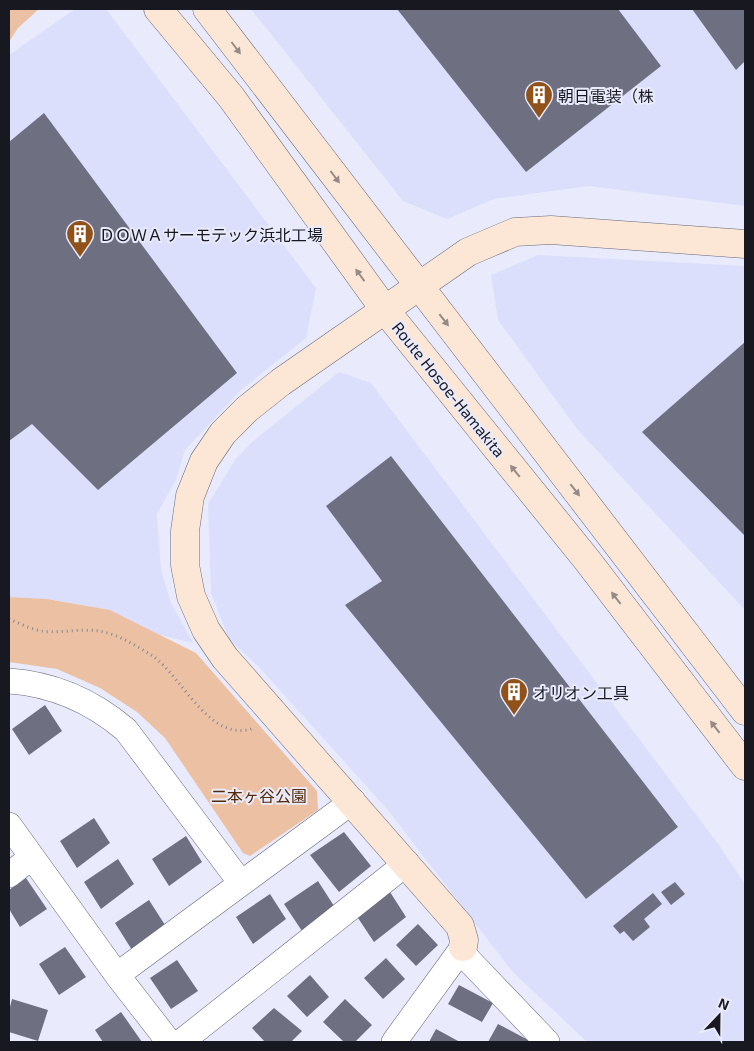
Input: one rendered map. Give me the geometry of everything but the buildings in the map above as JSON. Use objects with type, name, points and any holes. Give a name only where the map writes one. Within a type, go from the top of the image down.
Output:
[{"type":"main road","name":"Route Hosoe-Hamakita","points":[[158,9],[231,97],[385,310],[587,560],[745,766]]},
{"type":"main road","points":[[207,9],[745,711]]},
{"type":"main road","points":[[462,949],[463,933],[460,926],[407,862],[225,658],[206,630],[191,596],[185,565],[185,531],[190,496],[204,462],[223,433],[247,408],[417,285],[468,252],[515,232],[551,230],[745,244]]},
{"type":"street","points":[[9,680],[46,686],[83,700],[112,718],[126,730],[241,883]]},
{"type":"street","points":[[117,975],[353,801]]},
{"type":"street","points":[[9,825],[117,975],[169,1042]]},
{"type":"street","points":[[9,875],[32,857]]},
{"type":"street","points":[[182,1042],[407,862]]},
{"type":"street","points":[[394,1042],[462,949],[547,1042]]},
{"type":"path","points":[[9,619],[40,631],[91,630],[117,636],[147,653],[166,667],[198,707],[209,717],[230,729],[245,731],[259,726]]},
{"type":"shaded area","points":[[75,9],[106,9],[316,288],[306,338],[241,390],[185,450],[176,480],[157,514],[161,570],[171,603],[193,643],[148,632],[110,610],[47,599],[9,597],[9,55]]},
{"type":"shaded area","points":[[251,9],[745,9],[745,206],[589,186],[494,199],[447,219],[403,201]]},
{"type":"shaded area","points":[[538,255],[745,266],[745,610],[577,429],[498,320],[491,275]]},
{"type":"shaded area","points":[[339,372],[371,383],[719,845],[745,884],[745,1042],[587,1042],[512,971],[387,809],[259,667],[229,639],[211,593],[208,504],[235,460],[251,443]]},
{"type":"green space","points":[[9,9],[39,9],[18,28],[9,42]]},
{"type":"green space","name":"二本ヶ谷公園","points":[[9,597],[47,599],[110,610],[196,653],[317,791],[318,810],[250,856],[243,853],[165,738],[137,712],[100,688],[57,669],[9,662]]},
{"type":"place","name":"朝日電装（株","points":[[539,119]]},
{"type":"place","name":"ＤＯＷＡサーモテック浜北工場","points":[[80,258]]},
{"type":"place","name":"オリオン工具","points":[[514,716]]}]
